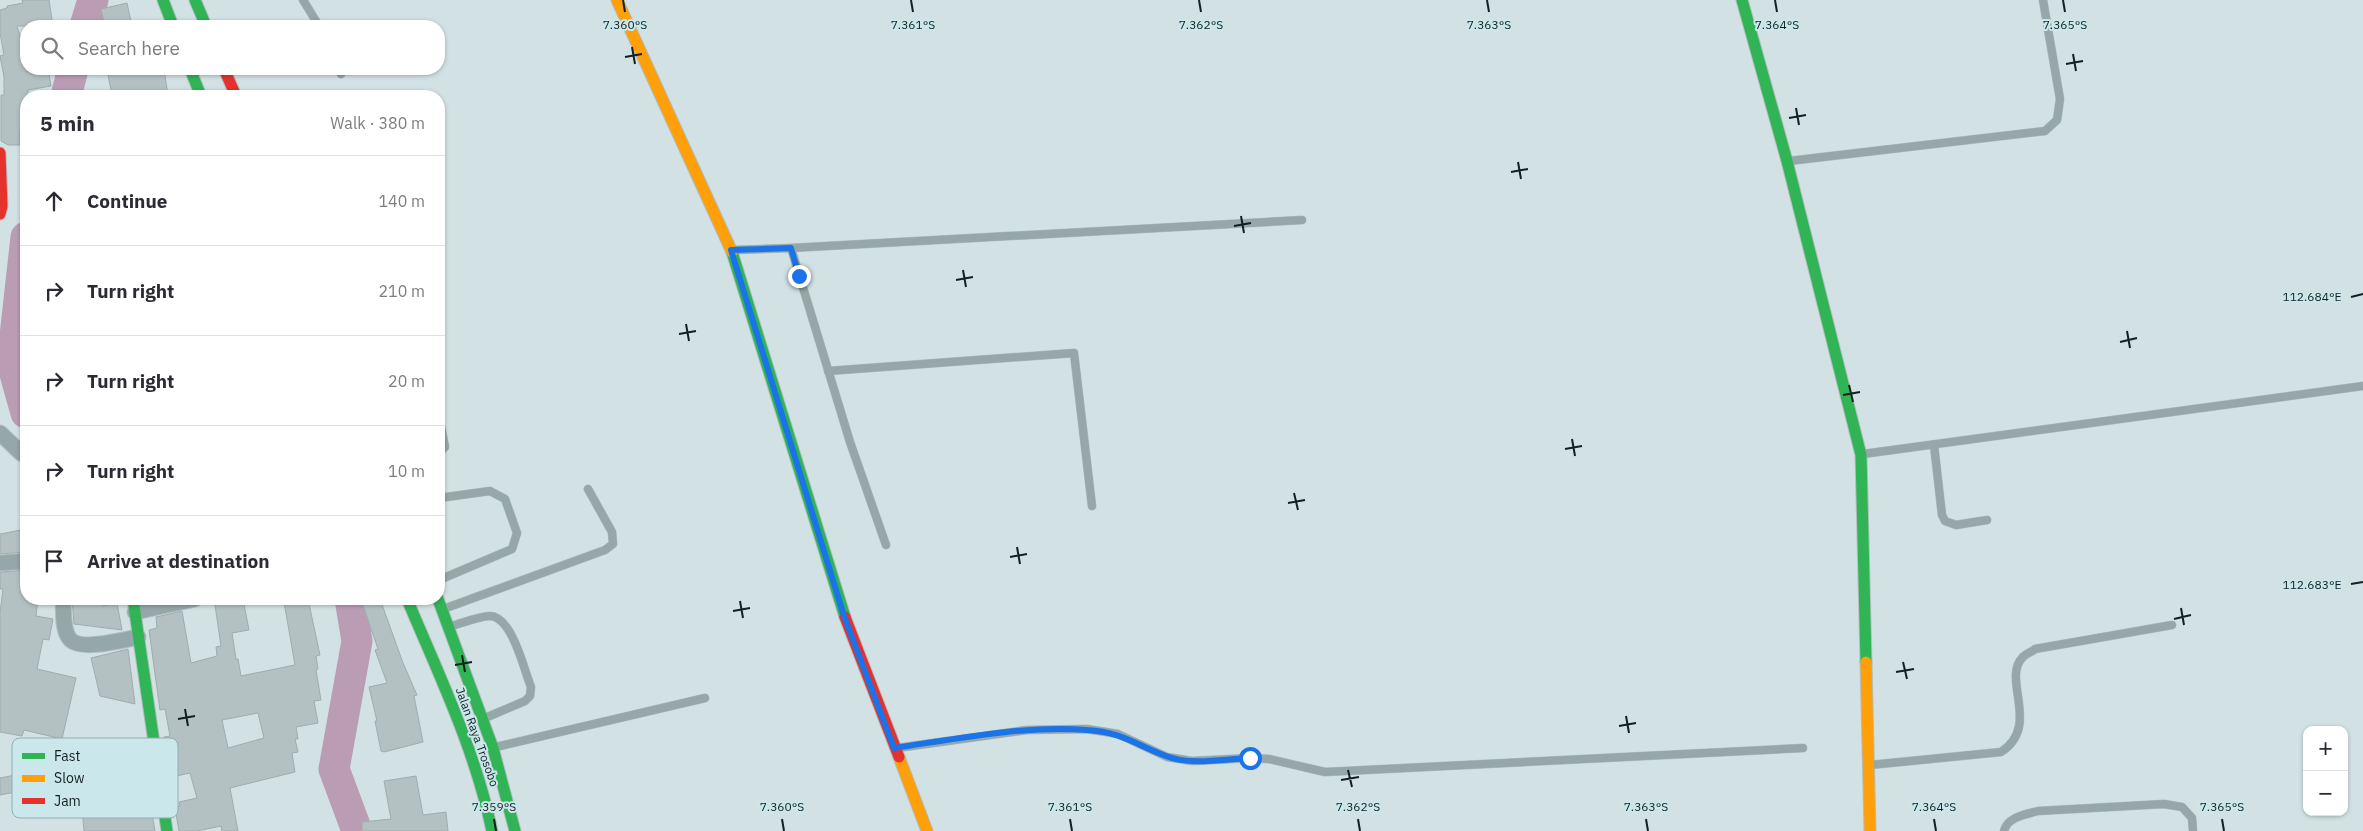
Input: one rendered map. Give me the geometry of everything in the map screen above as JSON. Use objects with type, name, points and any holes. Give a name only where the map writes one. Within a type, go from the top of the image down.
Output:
[{"type":"main road","points":[[163,0],[171,20]]},
{"type":"main road","points":[[195,0],[203,20]]},
{"type":"main road","points":[[617,0],[731,250],[844,616],[927,831]]},
{"type":"main road","points":[[1742,0],[1787,161],[1861,455],[1870,831]]},
{"type":"main road","points":[[192,75],[199,90]]},
{"type":"main road","points":[[227,75],[233,90]]},
{"type":"main road","points":[[0,153],[1,208]]},
{"type":"main road","points":[[134,605],[153,738]]},
{"type":"main road","name":"Jalan Raya Trosobo","points":[[409,605],[468,746],[481,784],[492,831]]},
{"type":"main road","name":"Jalan Raya Trosobo","points":[[440,605],[493,748],[506,788],[515,831]]},
{"type":"main road","points":[[165,818],[167,831]]},
{"type":"street","points":[[0,433],[20,452]]},
{"type":"street","points":[[0,563],[20,561]]},
{"type":"street","points":[[64,605],[66,631],[69,639],[76,644],[101,644],[138,638]]},
{"type":"lane","points":[[303,0],[315,20]]},
{"type":"lane","points":[[1787,161],[2045,131],[2057,120],[2060,99],[2043,0]]},
{"type":"lane","points":[[731,250],[1302,220]]},
{"type":"lane","points":[[791,248],[850,442],[886,545]]},
{"type":"lane","points":[[828,371],[1074,353],[1092,506]]},
{"type":"lane","points":[[1861,455],[2363,386]]},
{"type":"lane","points":[[1934,445],[1942,515],[1945,521],[1956,525],[1987,520]]},
{"type":"lane","points":[[445,602],[605,550],[613,544],[612,532],[588,489]]},
{"type":"lane","points":[[445,497],[490,490],[505,499],[517,533],[512,549],[445,577]]},
{"type":"lane","points":[[449,626],[490,616],[501,620],[509,629],[528,679],[530,696],[525,701],[483,719]]},
{"type":"lane","points":[[1868,766],[2001,752],[2013,745],[2020,726],[2017,668],[2022,658],[2036,649],[2172,625]]},
{"type":"lane","points":[[493,748],[705,698]]},
{"type":"lane","points":[[894,748],[1027,730],[1087,730],[1118,734],[1167,757],[1192,761],[1269,759],[1325,772],[1803,748]]},
{"type":"lane","points":[[2004,831],[2005,827],[2020,815],[2038,811],[2164,804],[2182,807],[2192,818],[2193,831]]},
{"type":"building","points":[[22,0],[49,0],[52,20],[20,20],[20,26],[17,26],[20,36],[20,75],[49,75],[51,86],[20,90],[20,145],[8,145],[1,141],[1,95],[4,95],[4,77],[0,56],[4,55],[0,33],[0,10],[7,8],[7,6],[23,3]]},
{"type":"building","points":[[127,3],[131,20],[104,20],[101,9]]},
{"type":"building","points":[[108,75],[165,75],[167,90],[111,90]]},
{"type":"building","points":[[20,530],[20,552],[0,554],[0,534]]},
{"type":"building","points":[[20,570],[20,605],[37,605],[36,616],[53,619],[49,640],[43,639],[37,669],[76,678],[62,738],[24,730],[22,736],[0,732],[0,613],[3,589],[0,589],[0,572]]},
{"type":"building","points":[[72,605],[117,605],[122,630],[74,624]]},
{"type":"building","points":[[215,605],[244,605],[249,630],[232,633],[241,676],[295,665],[285,605],[309,605],[320,655],[316,656],[318,669],[316,670],[321,700],[314,701],[318,723],[296,727],[298,739],[295,739],[298,752],[292,753],[295,772],[230,788],[238,831],[222,831],[221,826],[197,831],[179,831],[177,818],[178,807],[180,806],[179,802],[197,798],[190,773],[178,776],[178,738],[164,738],[170,736],[165,709],[160,710],[149,630],[157,628],[156,617],[182,611],[191,663],[217,656],[216,647],[221,646]],"holes":[[[258,713],[264,738],[228,748],[222,720]]]},
{"type":"building","points":[[363,605],[382,605],[403,663],[417,695],[414,696],[423,742],[384,752],[381,751],[375,721],[377,721],[369,687],[387,683],[375,650],[378,649]]},
{"type":"building","points":[[128,649],[135,704],[100,696],[91,658]]},
{"type":"building","points":[[12,776],[12,793],[0,795],[0,778]]},
{"type":"building","points":[[416,776],[423,815],[446,812],[448,831],[362,831],[362,822],[391,819],[384,781]]},
{"type":"building","points":[[83,818],[153,818],[155,831],[84,831]]},
{"type":"waterway","points":[[87,20],[93,0]]},
{"type":"waterway","points":[[68,90],[71,75]]},
{"type":"waterway","points":[[20,291],[12,363],[20,392]]},
{"type":"waterway","points":[[351,605],[357,641],[334,769],[357,831]]},
{"type":"traffic: fast","points":[[163,0],[171,20]]},
{"type":"traffic: fast","points":[[195,0],[203,20]]},
{"type":"traffic: fast","points":[[1742,0],[1787,161],[1861,455],[1866,662]]},
{"type":"traffic: fast","points":[[192,75],[199,90]]},
{"type":"traffic: fast","points":[[732,252],[845,617]]},
{"type":"traffic: fast","points":[[134,605],[153,738]]},
{"type":"traffic: fast","points":[[410,605],[466,742],[485,801],[492,831]]},
{"type":"traffic: fast","points":[[440,605],[493,748],[515,831]]},
{"type":"traffic: fast","points":[[165,818],[167,831]]},
{"type":"traffic: slow","points":[[617,0],[732,252]]},
{"type":"traffic: slow","points":[[1866,662],[1870,831]]},
{"type":"traffic: slow","points":[[899,757],[927,831]]},
{"type":"traffic: jam","points":[[227,75],[233,90]]},
{"type":"traffic: jam","points":[[0,153],[2,206],[0,214]]},
{"type":"traffic: jam","points":[[845,617],[899,757]]},
{"type":"route","points":[[799,276],[791,248],[731,250],[844,616],[856,652],[894,748],[1027,730],[1087,730],[1118,734],[1167,757],[1192,761],[1250,758]]}]
